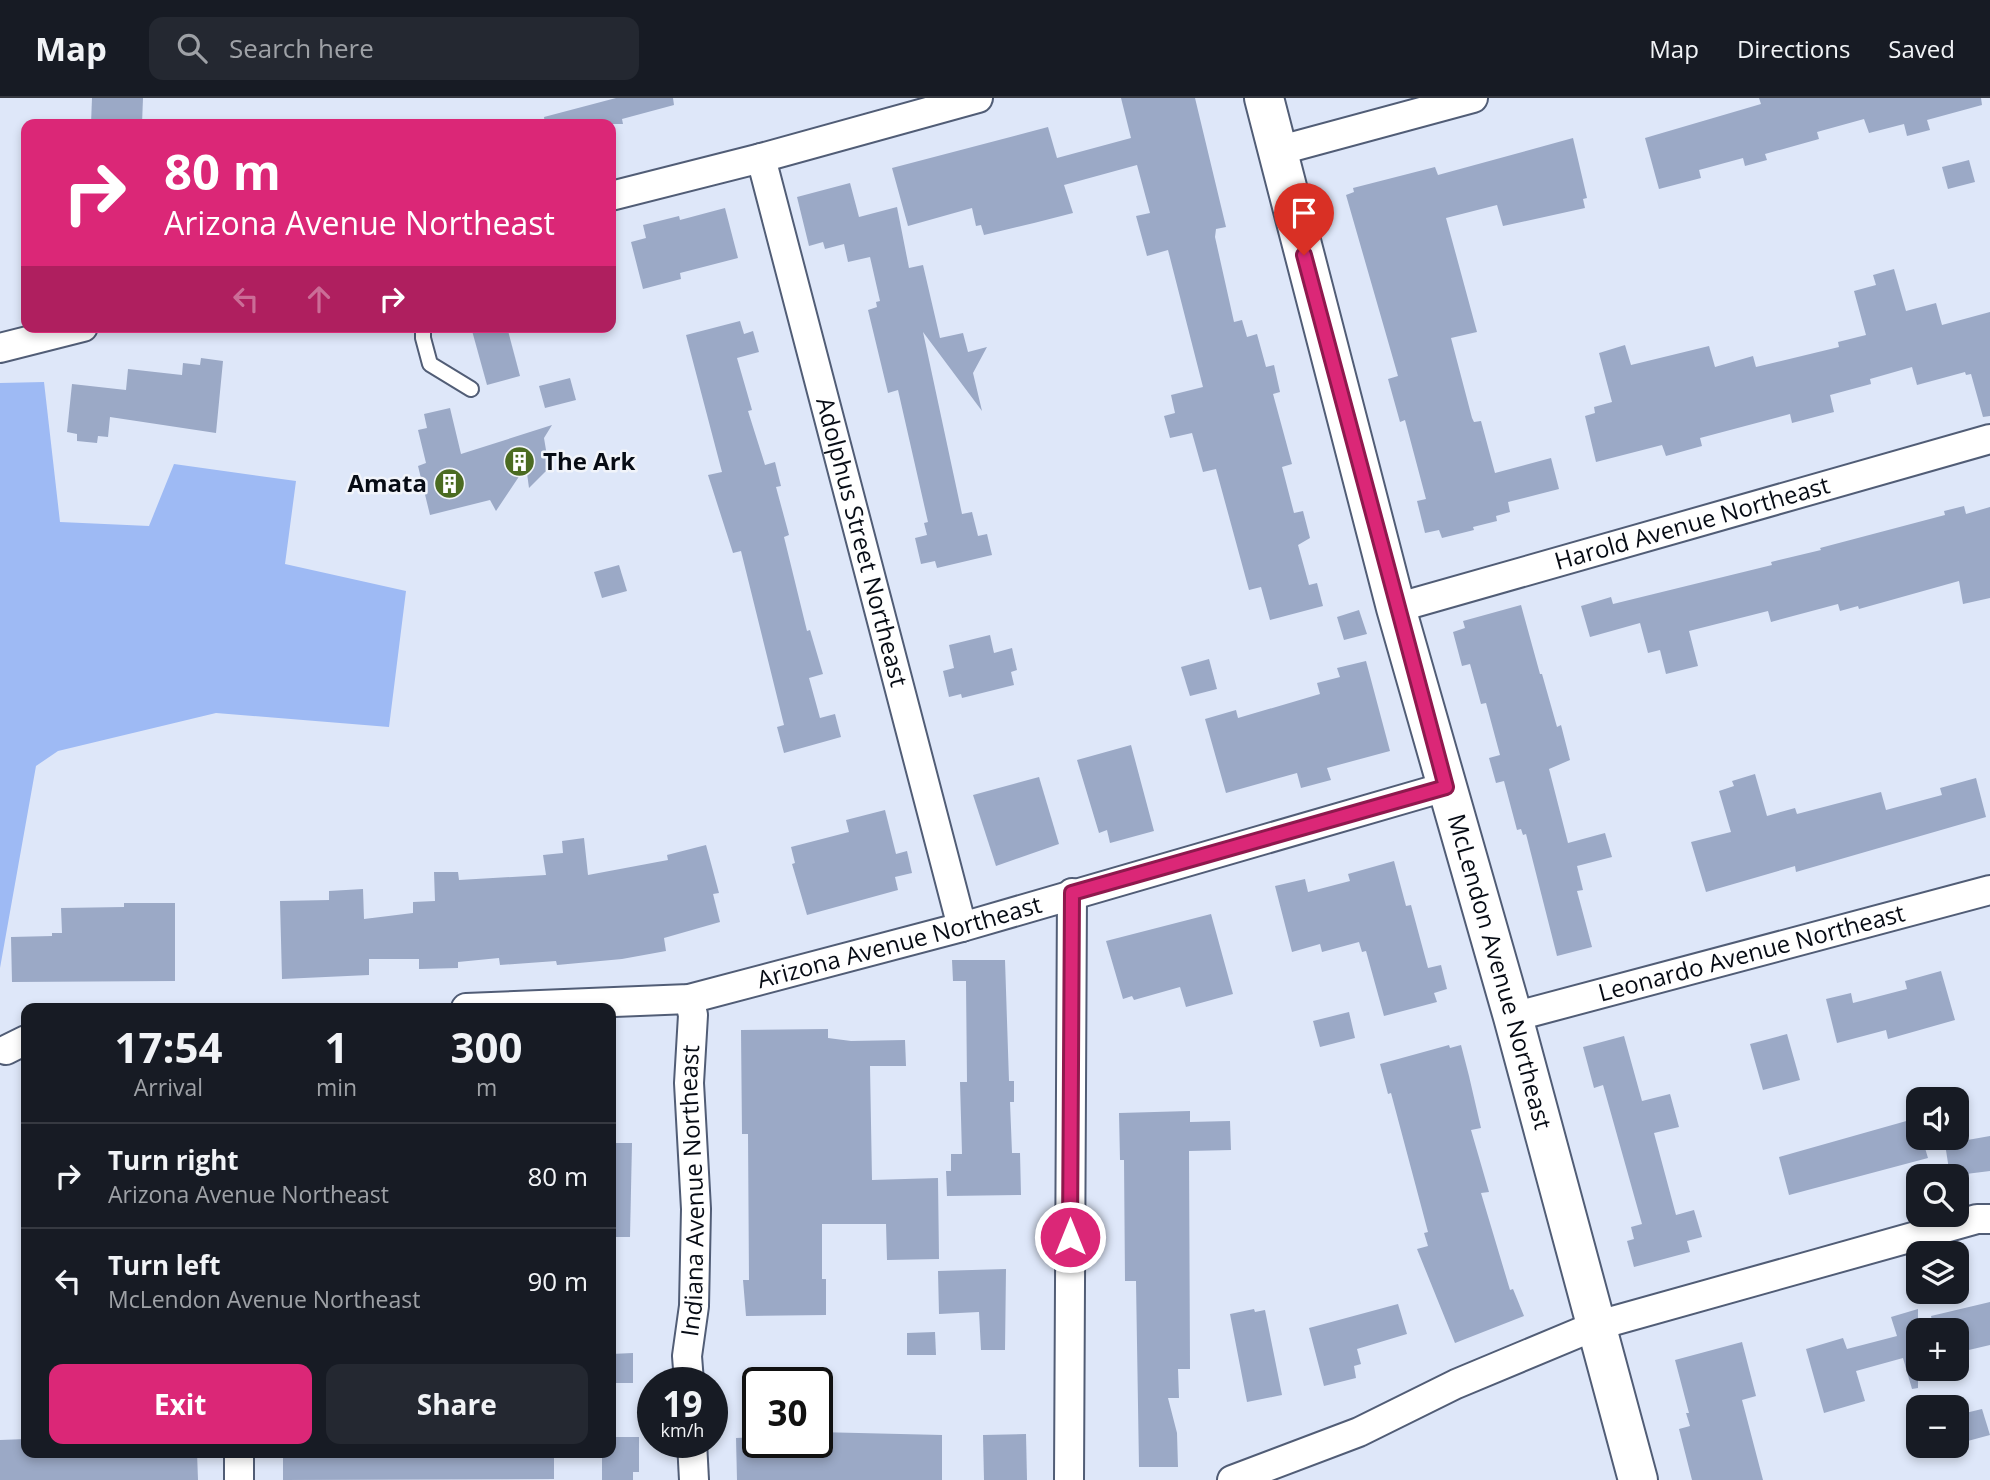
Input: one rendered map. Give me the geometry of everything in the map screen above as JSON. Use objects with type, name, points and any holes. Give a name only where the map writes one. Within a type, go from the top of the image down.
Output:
[{"type":"street","points":[[616,195],[761,159],[978,98]]},
{"type":"street","name":"McLendon Avenue Northeast","points":[[1264,98],[1396,608],[1513,1017],[1638,1480]]},
{"type":"street","points":[[1277,151],[1473,98]]},
{"type":"street","name":"Adolphus Street Northeast","points":[[761,159],[962,927]]},
{"type":"street","points":[[0,348],[59,333]]},
{"type":"street","name":"Harold Avenue Northeast","points":[[1396,608],[1990,439]]},
{"type":"street","name":"Arizona Avenue Northeast","points":[[590,1003],[689,999],[962,927],[1446,787]]},
{"type":"street","name":"Leonardo Avenue Northeast","points":[[1513,1017],[1990,890]]},
{"type":"street","points":[[1069,1480],[1072,893]]},
{"type":"street","name":"Indiana Avenue Northeast","points":[[688,1367],[694,1306],[696,1209],[689,1083],[693,1015],[689,999]]},
{"type":"street","points":[[1232,1480],[1359,1432],[1456,1384],[1595,1326],[1977,1219],[1990,1219]]},
{"type":"street","points":[[239,1458],[239,1480]]},
{"type":"street","points":[[693,1458],[694,1480]]},
{"type":"lane","points":[[422,333],[430,364],[471,389]]},
{"type":"shaded area","points":[[44,382],[60,522],[149,526],[174,464],[296,481],[285,564],[406,591],[389,727],[216,713],[58,751],[36,766],[0,968],[0,383]]},
{"type":"building","points":[[92,98],[143,98],[142,119],[91,119]]},
{"type":"building","points":[[616,98],[673,98],[674,105],[622,119],[623,124],[616,124],[616,119],[544,117]]},
{"type":"building","points":[[1121,98],[1195,98],[1226,227],[1216,229],[1215,237],[1234,322],[1242,320],[1247,337],[1257,334],[1266,367],[1274,365],[1280,392],[1273,394],[1292,464],[1282,467],[1294,513],[1303,511],[1310,538],[1298,545],[1309,585],[1317,583],[1323,606],[1270,620],[1261,587],[1249,590],[1216,469],[1203,472],[1192,433],[1170,438],[1164,416],[1175,413],[1171,395],[1203,387],[1168,250],[1147,256],[1136,216],[1150,213],[1137,165],[1064,185],[1073,213],[984,235],[981,225],[976,226],[972,208],[908,226],[892,168],[1048,127],[1057,158],[1131,138]]},
{"type":"building","points":[[1759,98],[1981,98],[1982,105],[1927,120],[1930,130],[1907,136],[1904,124],[1869,133],[1864,119],[1817,132],[1819,139],[1765,154],[1767,160],[1745,166],[1743,158],[1699,170],[1701,178],[1659,189],[1645,138],[1761,104]]},
{"type":"building","points":[[1573,138],[1587,198],[1583,199],[1585,208],[1503,226],[1497,205],[1446,218],[1477,332],[1451,338],[1472,418],[1474,422],[1481,421],[1495,473],[1551,458],[1559,489],[1508,502],[1510,512],[1496,516],[1497,521],[1473,527],[1474,530],[1442,538],[1439,530],[1425,533],[1417,501],[1426,499],[1405,420],[1400,422],[1388,379],[1398,376],[1346,195],[1354,192],[1353,188],[1435,167],[1438,175]]},
{"type":"building","points":[[1969,160],[1975,182],[1948,189],[1942,167]]},
{"type":"building","points":[[850,183],[859,217],[897,207],[909,268],[923,265],[940,338],[963,333],[968,352],[987,347],[973,373],[982,411],[923,332],[962,514],[972,512],[978,536],[987,534],[992,555],[937,568],[935,561],[921,564],[915,538],[927,535],[924,523],[928,522],[898,390],[888,393],[868,310],[877,307],[876,302],[880,301],[870,257],[848,262],[844,244],[825,249],[823,242],[809,246],[797,197]]},
{"type":"building","points":[[725,208],[738,258],[680,273],[681,279],[643,289],[631,242],[646,238],[643,225],[679,216],[680,220]]},
{"type":"building","points":[[1894,269],[1906,311],[1936,303],[1942,325],[1990,312],[1990,416],[1983,417],[1971,374],[1966,375],[1965,372],[1917,385],[1912,367],[1870,379],[1871,384],[1830,395],[1834,412],[1792,423],[1790,414],[1700,438],[1702,446],[1666,456],[1662,445],[1596,462],[1585,416],[1595,413],[1594,407],[1612,402],[1599,353],[1625,345],[1631,365],[1709,346],[1715,367],[1753,356],[1756,367],[1839,347],[1838,342],[1866,335],[1854,291],[1876,285],[1873,275]]},
{"type":"building","points":[[740,321],[744,334],[753,331],[759,352],[737,358],[752,410],[748,411],[765,465],[775,462],[781,486],[776,487],[789,535],[784,537],[807,631],[810,630],[823,674],[809,678],[820,718],[835,714],[841,737],[784,753],[777,727],[784,725],[741,551],[733,553],[708,475],[722,472],[686,335]]},
{"type":"building","points":[[473,333],[509,333],[520,376],[487,385]]},
{"type":"building","points":[[201,358],[223,361],[216,433],[110,417],[108,437],[98,436],[97,443],[77,441],[77,434],[67,432],[72,384],[126,390],[128,369],[182,375],[183,363],[200,365]]},
{"type":"building","points":[[570,378],[576,400],[545,408],[539,386]]},
{"type":"building","points":[[450,408],[461,454],[552,425],[544,438],[549,468],[529,488],[526,466],[496,511],[490,500],[430,515],[418,466],[426,463],[418,430],[427,428],[424,414]]},
{"type":"building","points":[[1964,506],[1966,514],[1990,507],[1990,598],[1963,604],[1959,581],[1859,609],[1858,606],[1840,611],[1838,604],[1771,622],[1768,611],[1689,631],[1698,666],[1666,674],[1660,650],[1648,653],[1640,623],[1590,637],[1581,606],[1611,597],[1613,604],[1772,565],[1771,562],[1945,515],[1944,511]]},
{"type":"building","points":[[619,565],[627,591],[602,598],[594,572]]},
{"type":"building","points":[[1521,605],[1540,674],[1557,727],[1561,725],[1570,760],[1549,769],[1568,843],[1605,833],[1612,857],[1577,866],[1583,890],[1577,891],[1592,947],[1557,956],[1526,834],[1523,835],[1521,829],[1517,830],[1504,781],[1496,783],[1489,758],[1500,755],[1486,703],[1481,704],[1470,664],[1462,666],[1453,632],[1465,628],[1463,621]]},
{"type":"building","points":[[1359,610],[1367,634],[1344,640],[1337,617]]},
{"type":"building","points":[[990,635],[994,653],[1012,648],[1017,670],[1011,672],[1014,685],[962,698],[961,694],[949,697],[943,671],[954,668],[949,645]]},
{"type":"building","points":[[1209,659],[1217,689],[1190,696],[1181,667]]},
{"type":"building","points":[[1366,661],[1390,751],[1327,768],[1331,780],[1301,788],[1297,773],[1226,793],[1205,719],[1236,710],[1238,718],[1320,694],[1317,683],[1340,677],[1337,668]]},
{"type":"building","points":[[1131,745],[1154,831],[1110,843],[1107,830],[1099,833],[1077,760]]},
{"type":"building","points":[[1755,774],[1767,816],[1795,808],[1797,814],[1881,792],[1886,810],[1942,795],[1940,788],[1976,778],[1986,817],[1796,872],[1795,866],[1706,892],[1691,842],[1731,832],[1719,791],[1734,786],[1732,781]]},
{"type":"building","points":[[1039,777],[1059,844],[996,866],[973,795]]},
{"type":"building","points":[[885,810],[896,854],[907,851],[912,873],[895,877],[898,890],[807,915],[792,864],[795,863],[791,847],[849,832],[846,820]]},
{"type":"building","points":[[584,838],[588,875],[668,860],[667,855],[706,845],[719,893],[713,894],[720,922],[664,938],[666,951],[622,959],[557,965],[556,961],[500,965],[499,958],[458,962],[458,968],[419,969],[419,959],[369,959],[369,975],[282,979],[280,901],[329,900],[329,891],[363,889],[364,919],[413,913],[413,902],[435,901],[434,872],[458,872],[459,880],[546,875],[543,855],[563,853],[562,841]]},
{"type":"building","points":[[1394,861],[1406,906],[1411,905],[1428,968],[1441,965],[1447,989],[1434,993],[1437,1002],[1384,1016],[1366,951],[1362,952],[1359,942],[1322,952],[1320,944],[1292,952],[1275,886],[1305,879],[1308,892],[1350,881],[1348,874]]},
{"type":"building","points":[[124,903],[175,903],[175,981],[12,982],[11,937],[52,936],[52,933],[62,933],[61,908],[124,907]]},
{"type":"building","points":[[1211,914],[1233,994],[1186,1007],[1180,987],[1134,1000],[1132,996],[1123,999],[1106,941]]},
{"type":"building","points":[[952,960],[1005,960],[1009,1081],[1014,1081],[1014,1102],[1010,1102],[1012,1153],[1020,1153],[1021,1195],[947,1196],[946,1171],[951,1171],[951,1154],[962,1154],[960,1082],[967,1082],[966,981],[953,981]]},
{"type":"building","points":[[1941,971],[1955,1020],[1888,1039],[1886,1030],[1837,1043],[1826,999],[1851,993],[1853,1003],[1907,989],[1905,981]]},
{"type":"building","points":[[1349,1012],[1355,1038],[1320,1047],[1313,1021]]},
{"type":"building","points":[[828,1029],[828,1038],[851,1041],[905,1040],[906,1066],[870,1066],[872,1180],[938,1178],[939,1259],[887,1260],[886,1224],[822,1224],[822,1279],[826,1279],[826,1315],[746,1316],[743,1280],[749,1280],[748,1134],[742,1134],[741,1030]]},
{"type":"building","points":[[1787,1034],[1800,1080],[1763,1090],[1750,1044]]},
{"type":"building","points":[[1624,1036],[1642,1101],[1670,1094],[1679,1127],[1654,1133],[1676,1215],[1694,1210],[1702,1237],[1687,1241],[1690,1252],[1634,1267],[1627,1241],[1634,1239],[1631,1227],[1642,1224],[1603,1085],[1594,1088],[1583,1047]]},
{"type":"building","points":[[1449,1045],[1450,1048],[1461,1045],[1481,1128],[1471,1130],[1489,1192],[1481,1193],[1510,1290],[1513,1289],[1524,1316],[1455,1343],[1417,1249],[1428,1246],[1424,1233],[1428,1232],[1391,1093],[1388,1094],[1380,1064]]},
{"type":"building","points":[[1190,1111],[1190,1122],[1230,1121],[1231,1150],[1189,1151],[1190,1369],[1178,1369],[1179,1398],[1168,1398],[1177,1433],[1178,1467],[1139,1467],[1136,1281],[1125,1281],[1124,1160],[1120,1160],[1119,1113]]},
{"type":"building","points":[[1906,1121],[1906,1150],[1926,1150],[1928,1158],[1789,1195],[1779,1157]]},
{"type":"building","points":[[1990,1136],[1990,1171],[1969,1174],[1969,1164],[1948,1164],[1946,1150],[1969,1150],[1969,1140]]},
{"type":"building","points":[[616,1143],[632,1143],[630,1237],[616,1237]]},
{"type":"building","points":[[1006,1269],[1005,1350],[981,1350],[979,1312],[939,1314],[938,1271]]},
{"type":"building","points":[[1990,1302],[1990,1345],[1969,1350],[1969,1318],[1931,1316]]},
{"type":"building","points":[[1398,1304],[1407,1334],[1357,1349],[1361,1364],[1354,1366],[1356,1378],[1324,1386],[1309,1328]]},
{"type":"building","points":[[1254,1309],[1255,1312],[1265,1310],[1282,1395],[1247,1402],[1230,1314]]},
{"type":"building","points":[[1918,1309],[1918,1318],[1906,1318],[1906,1368],[1903,1358],[1856,1371],[1865,1401],[1824,1413],[1806,1349],[1843,1338],[1847,1349],[1897,1336],[1891,1317]]},
{"type":"building","points":[[935,1332],[936,1355],[907,1355],[907,1333]]},
{"type":"building","points":[[1742,1342],[1756,1396],[1742,1400],[1763,1480],[1692,1480],[1679,1429],[1690,1426],[1686,1413],[1689,1413],[1675,1360]]},
{"type":"building","points":[[633,1353],[633,1383],[616,1383],[616,1354]]},
{"type":"building","points":[[1910,1381],[1918,1381],[1918,1388],[1912,1389]]},
{"type":"building","points":[[1982,1409],[1990,1435],[1969,1441],[1969,1412]]},
{"type":"building","points":[[833,1432],[942,1435],[942,1480],[737,1480],[736,1438],[742,1438],[742,1458],[833,1458]]},
{"type":"building","points":[[1026,1434],[1027,1480],[984,1480],[983,1435]]},
{"type":"building","points":[[616,1437],[637,1437],[639,1472],[633,1472],[633,1480],[602,1480],[602,1458],[616,1458]]},
{"type":"building","points":[[21,1439],[21,1458],[197,1458],[198,1480],[0,1480],[0,1440]]},
{"type":"building","points":[[283,1458],[554,1458],[554,1479],[283,1480]]},
{"type":"place","name":"The Ark","points":[[520,462]]},
{"type":"place","name":"Amata","points":[[450,484]]},
{"type":"route","points":[[1070,1237],[1072,893],[1446,787],[1396,608],[1304,255]]}]
